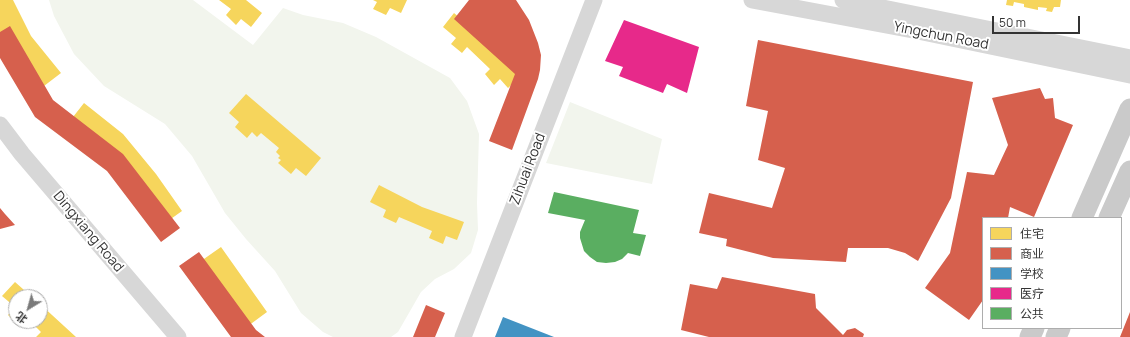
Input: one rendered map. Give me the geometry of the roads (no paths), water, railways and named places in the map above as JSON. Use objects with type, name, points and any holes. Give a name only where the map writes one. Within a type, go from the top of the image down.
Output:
[{"type":"main road","points":[[1082,217],[1130,109]]},
{"type":"main road","points":[[1109,217],[1130,171]]},
{"type":"street","name":"Zihuai Road","points":[[463,337],[594,0]]},
{"type":"street","name":"Yingchun Road","points":[[752,0],[914,30],[1130,74]]},
{"type":"street","name":"Yingchun Road","points":[[843,0],[1130,58]]},
{"type":"street","name":"Dingxiang Road","points":[[0,125],[178,337]]}]
